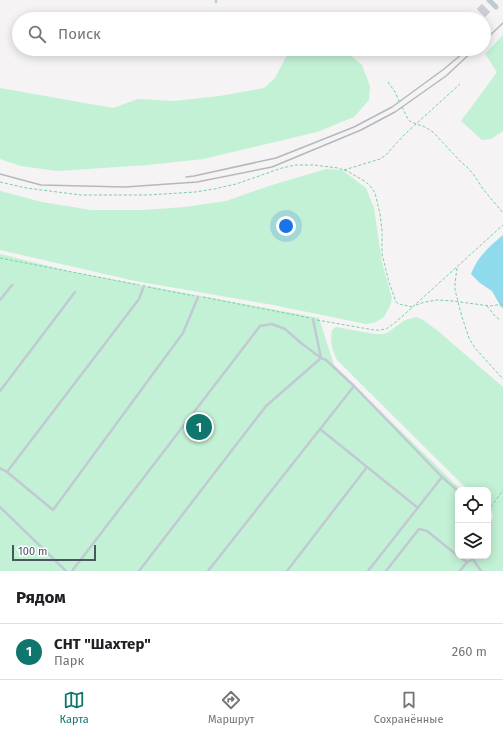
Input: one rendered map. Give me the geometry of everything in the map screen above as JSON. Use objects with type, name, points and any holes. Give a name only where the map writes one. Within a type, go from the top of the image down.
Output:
[{"type":"street","points":[[489,0],[496,7]]},
{"type":"lane","points":[[0,300],[12,284]]},
{"type":"lane","points":[[7,472],[139,299],[144,286]]},
{"type":"lane","points":[[0,391],[75,292]]},
{"type":"lane","points":[[0,468],[7,472],[53,510],[183,333],[198,297]]},
{"type":"lane","points":[[314,319],[321,358]]},
{"type":"lane","points":[[72,571],[260,326],[272,324],[285,329],[301,343],[326,360],[354,386],[442,477],[455,488]]},
{"type":"lane","points":[[139,571],[266,406],[321,358]]},
{"type":"lane","points":[[208,571],[354,386]]},
{"type":"lane","points":[[320,429],[418,508]]},
{"type":"lane","points":[[286,571],[367,467]]},
{"type":"lane","points":[[368,571],[442,477]]},
{"type":"lane","points":[[0,507],[66,571]]},
{"type":"lane","points":[[386,571],[419,529],[427,531],[455,554]]},
{"type":"lane","points":[[462,559],[466,562]]},
{"type":"lane","points":[[460,571],[466,562],[470,559]]},
{"type":"lane","points":[[474,559],[481,571]]},
{"type":"path","points":[[388,82],[399,101]]},
{"type":"path","points":[[344,170],[380,159],[460,84]]},
{"type":"path","points":[[402,107],[411,122],[425,127],[433,132],[468,168],[503,213]]},
{"type":"path","points":[[0,182],[26,188],[81,195],[148,196],[214,189],[236,184],[295,165],[328,166],[344,170],[366,182],[375,193],[382,231],[382,254],[389,282],[396,302],[413,307]]},
{"type":"path","points":[[0,258],[314,319],[380,330],[386,329],[416,305],[503,225]]},
{"type":"path","points":[[457,267],[455,290],[464,326],[475,348],[503,379]]},
{"type":"path","points":[[416,305],[437,300],[487,306],[503,304]]},
{"type":"path","points":[[487,306],[494,316],[500,320]]},
{"type":"path","points":[[491,507],[503,490]]},
{"type":"green space","points":[[503,35],[503,131],[491,139],[482,140],[461,121],[497,72],[486,56],[491,56],[491,48]]},
{"type":"green space","points":[[351,56],[362,65],[370,86],[369,100],[354,117],[317,132],[203,159],[148,165],[57,171],[21,166],[0,159],[0,88],[113,108],[138,99],[174,101],[220,96],[264,88],[275,78],[286,57]]},
{"type":"green space","points":[[326,169],[342,170],[366,188],[374,208],[382,262],[392,298],[390,306],[384,317],[374,323],[366,324],[273,305],[135,281],[0,250],[0,191],[42,202],[91,210],[142,210],[185,207],[226,201]]},
{"type":"green space","points":[[0,254],[73,272],[319,318],[334,365],[458,487],[455,487],[455,559],[491,559],[491,519],[492,520],[493,515],[491,511],[491,487],[466,487],[462,484],[337,360],[331,342],[332,330],[336,327],[374,334],[382,334],[387,333],[405,320],[417,317],[438,331],[503,387],[503,571],[0,571]]},
{"type":"water","points":[[503,235],[503,308],[492,291],[480,283],[471,274],[481,257]]},
{"type":"building","points":[[482,4],[490,12],[480,12],[477,9]]},
{"type":"railway","points":[[491,34],[503,23]]},
{"type":"railway","points":[[186,177],[276,158],[354,127],[392,107],[459,56]]},
{"type":"railway","points":[[0,174],[41,185],[125,187],[197,182],[272,167],[361,130],[395,112],[446,76],[467,56]]},
{"type":"place","name":"СНТ \"Шахтер\"","points":[[199,427]]}]
